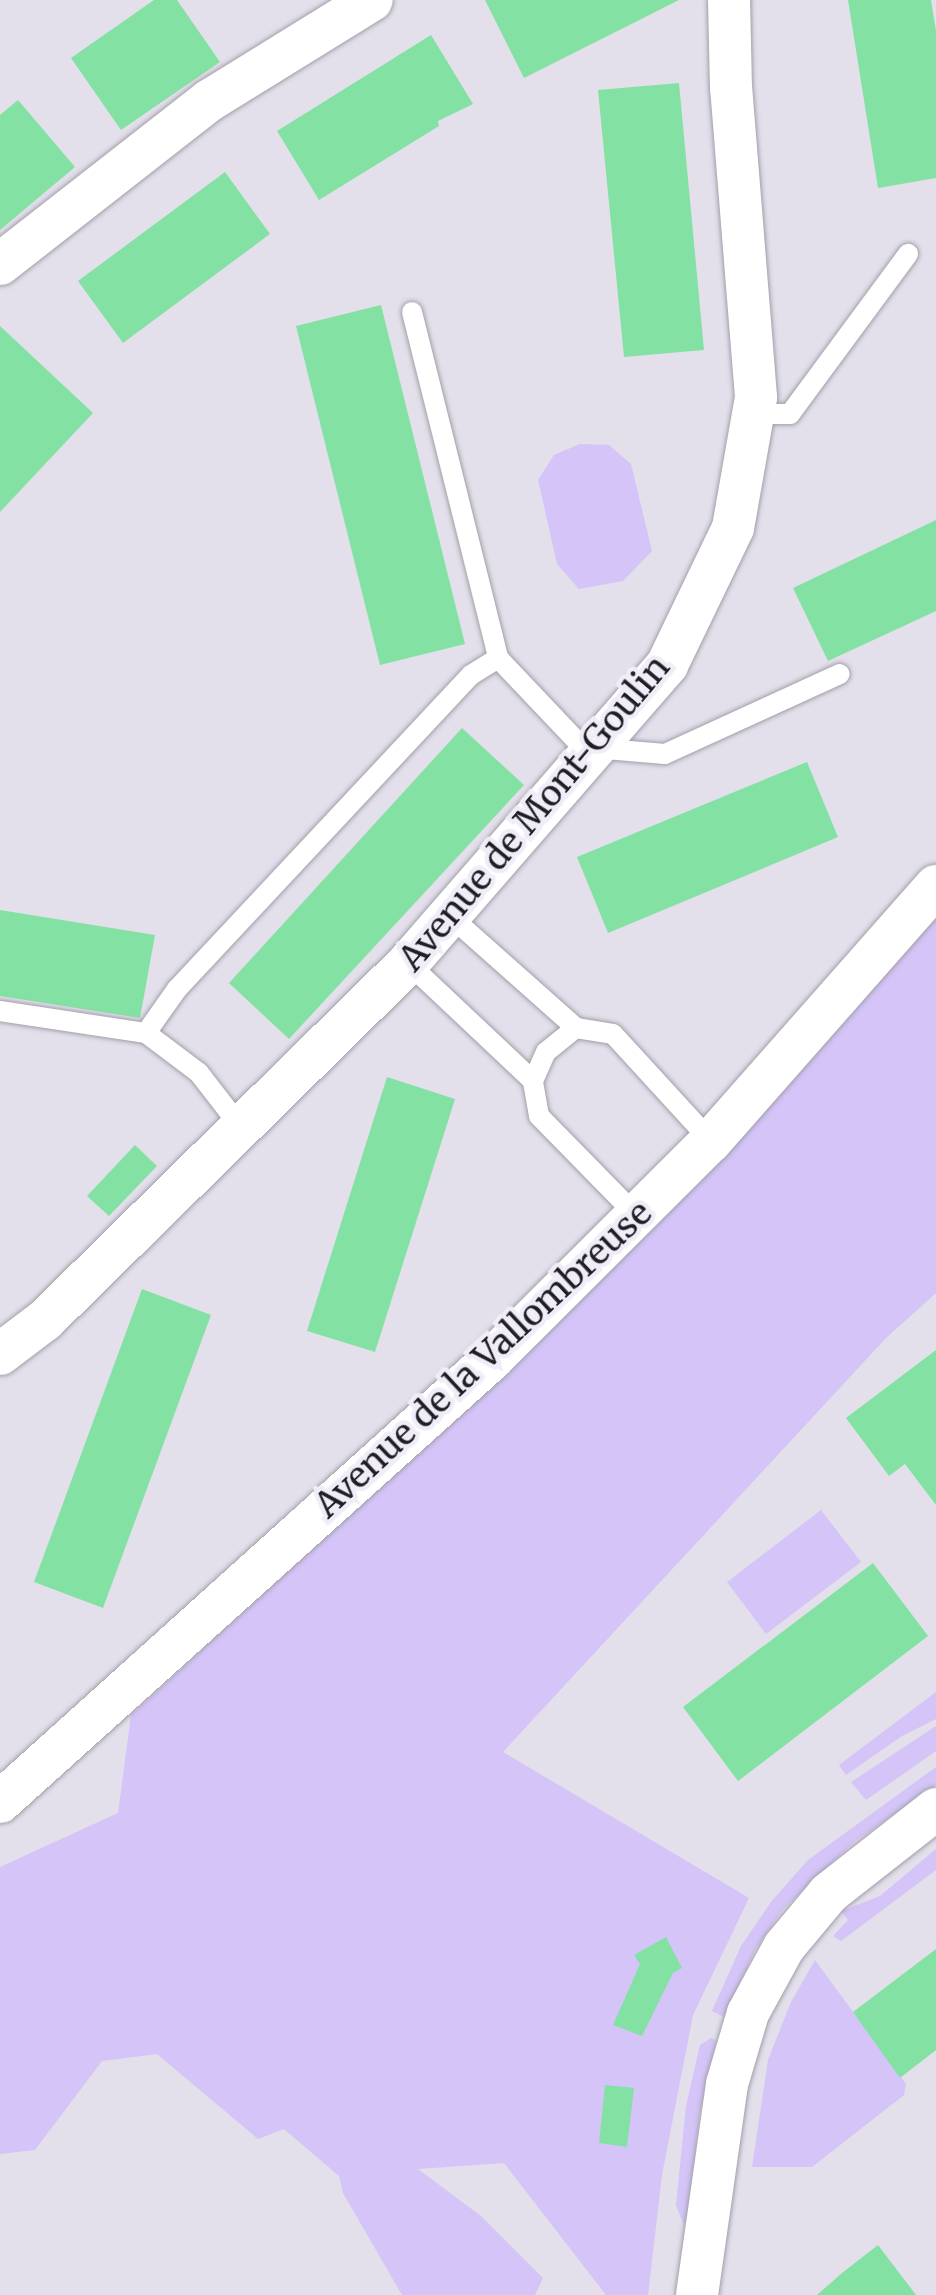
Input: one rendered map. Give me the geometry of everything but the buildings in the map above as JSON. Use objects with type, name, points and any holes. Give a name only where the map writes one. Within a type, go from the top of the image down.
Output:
[{"type":"street","points":[[0,264],[210,100],[372,0]]},
{"type":"street","name":"Avenue de Mont-Goulin","points":[[0,1354],[45,1320],[408,964],[667,664],[733,528],[756,397],[731,88],[729,0]]},
{"type":"street","name":"Avenue de la Vallombreuse","points":[[0,1802],[491,1360],[711,1141],[936,886]]},
{"type":"street","points":[[698,2295],[727,2084],[748,2013],[784,1947],[830,1893],[936,1809]]},
{"type":"lane","points":[[753,414],[790,414],[908,254]]},
{"type":"lane","points":[[412,312],[498,658],[591,750],[665,754],[840,674]]},
{"type":"lane","points":[[146,1033],[177,989],[458,689],[498,658]]},
{"type":"lane","points":[[450,916],[576,1028],[613,1034],[711,1141]]},
{"type":"lane","points":[[408,964],[532,1082],[539,1116],[637,1216]]},
{"type":"lane","points":[[0,1011],[146,1033],[199,1073],[243,1130]]},
{"type":"lane","points":[[532,1082],[546,1052],[576,1028]]},
{"type":"shaded area","points":[[580,444],[609,445],[631,464],[652,551],[623,581],[579,589],[557,564],[538,480],[554,455]]},
{"type":"shaded area","points":[[936,906],[936,1293],[886,1338],[503,1752],[749,1898],[693,2015],[662,2175],[648,2295],[606,2295],[504,2163],[418,2169],[481,2216],[543,2278],[535,2295],[402,2295],[343,2193],[339,2176],[284,2129],[258,2139],[157,2054],[102,2061],[35,2150],[0,2154],[0,1867],[118,1813],[131,1715],[555,1327],[761,1089]]},
{"type":"shaded area","points":[[821,1510],[861,1562],[766,1634],[727,1582]]},
{"type":"shaded area","points":[[936,1692],[936,1719],[902,1736],[846,1775],[839,1765]]},
{"type":"shaded area","points":[[936,1726],[936,1751],[866,1800],[851,1782]]},
{"type":"shaded area","points":[[936,1767],[936,1785],[854,1842],[783,1909],[755,1950],[724,2017],[712,2011],[741,1946],[771,1902],[808,1860]]},
{"type":"shaded area","points":[[936,1849],[936,1870],[841,1941],[833,1936],[848,1920],[841,1911],[880,1896]]},
{"type":"shaded area","points":[[815,1960],[906,2084],[904,2095],[812,2167],[752,2167],[768,2060],[791,2002]]},
{"type":"shaded area","points":[[711,2038],[716,2041],[700,2112],[687,2223],[683,2223],[676,2205],[686,2106],[700,2045]]}]
